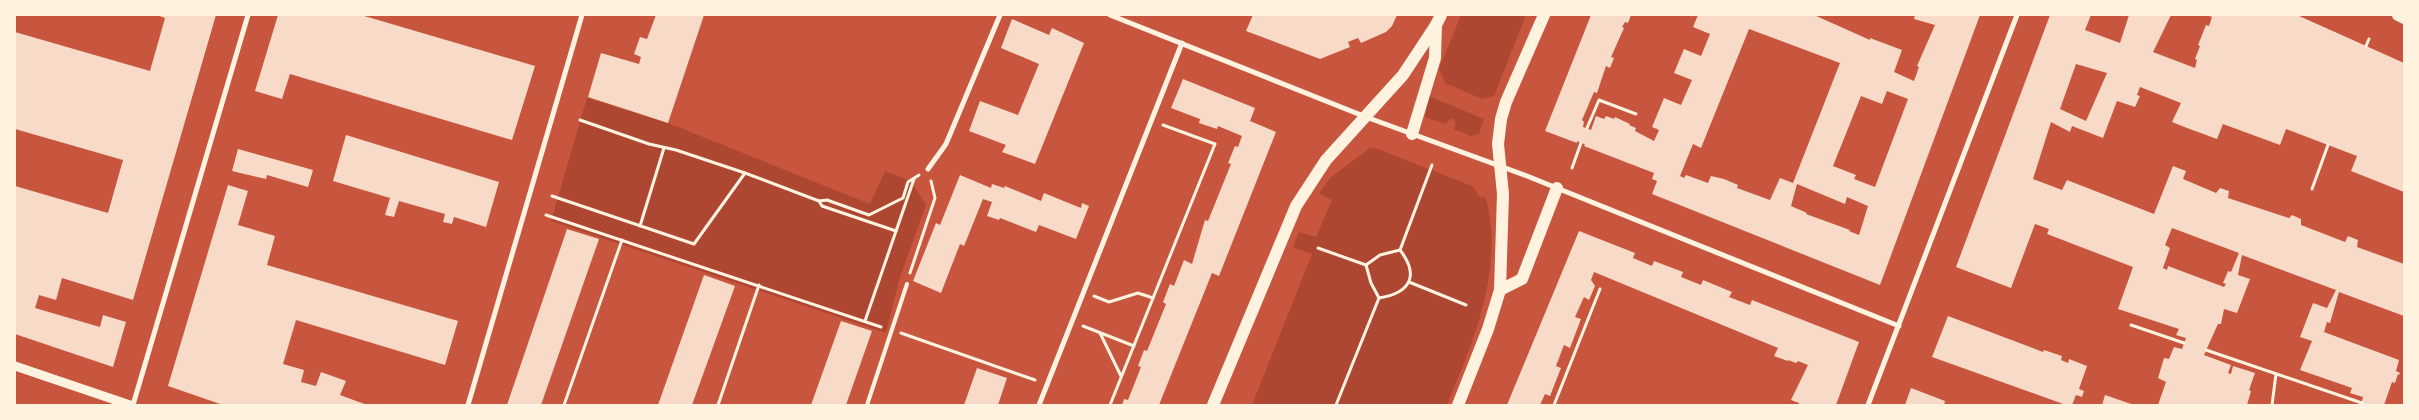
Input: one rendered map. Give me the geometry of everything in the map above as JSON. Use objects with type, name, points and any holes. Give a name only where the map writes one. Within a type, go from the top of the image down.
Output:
[{"type":"main road","points":[[1458,405],[1488,329],[1500,290],[1503,194],[1498,165],[1498,144],[1506,102],[1544,15]]},
{"type":"main road","points":[[2398,15],[2404,18]]},
{"type":"main road","points":[[1213,405],[1296,206],[1326,160],[1403,75],[1438,20]]},
{"type":"main road","points":[[1412,134],[1435,58],[1438,20]]},
{"type":"main road","points":[[1500,290],[1522,279],[1557,188]]},
{"type":"street","points":[[15,366],[131,405],[248,15]]},
{"type":"street","points":[[468,405],[582,15]]},
{"type":"street","points":[[928,169],[946,144],[1000,15]]},
{"type":"street","points":[[1110,15],[1366,117],[1557,188],[1899,326]]},
{"type":"street","points":[[1868,405],[2017,15]]},
{"type":"street","points":[[1039,405],[1182,44]]},
{"type":"lane","points":[[867,405],[907,284]]},
{"type":"path","points":[[2366,46],[2369,39]]},
{"type":"path","points":[[1587,128],[1599,100],[1636,114]]},
{"type":"path","points":[[580,120],[745,173],[819,201],[827,200],[870,215],[903,198],[908,182]]},
{"type":"path","points":[[1110,405],[1215,144],[1164,125]]},
{"type":"path","points":[[1572,168],[1581,142]]},
{"type":"path","points":[[2312,189],[2328,145]]},
{"type":"path","points":[[640,226],[664,148]]},
{"type":"path","points":[[1400,250],[1432,165]]},
{"type":"path","points":[[552,196],[694,244],[745,173]]},
{"type":"path","points":[[865,321],[914,178]]},
{"type":"path","points":[[907,284],[935,198]]},
{"type":"path","points":[[819,201],[822,206],[896,231]]},
{"type":"path","points":[[546,215],[892,330],[1047,385]]},
{"type":"path","points":[[564,405],[622,240]]},
{"type":"path","points":[[1318,248],[1366,265]]},
{"type":"path","points":[[1366,265],[1380,255],[1400,250]]},
{"type":"path","points":[[1380,298],[1396,294],[1409,282],[1412,274],[1411,266],[1400,250]]},
{"type":"path","points":[[1336,405],[1380,298],[1366,265]]},
{"type":"path","points":[[1409,282],[1466,305]]},
{"type":"path","points":[[718,405],[759,285]]},
{"type":"path","points":[[1554,405],[1600,289]]},
{"type":"path","points":[[1084,292],[1109,302],[1138,293],[1153,298]]},
{"type":"path","points":[[1072,322],[1134,346]]},
{"type":"path","points":[[2131,325],[2184,343]]},
{"type":"path","points":[[1099,333],[1122,376]]},
{"type":"path","points":[[2206,350],[2362,402]]},
{"type":"path","points":[[2272,405],[2276,374]]},
{"type":"shaded area","points":[[1461,15],[1526,15],[1494,96],[1482,99],[1445,83],[1439,69]]},
{"type":"shaded area","points":[[1429,96],[1484,119],[1479,134],[1471,136],[1454,129],[1456,122],[1451,118],[1445,124],[1425,117]]},
{"type":"shaded area","points":[[587,98],[668,123],[870,204],[885,171],[911,181],[926,205],[899,280],[886,333],[551,221]]},
{"type":"shaded area","points":[[1370,148],[1375,148],[1472,186],[1480,197],[1486,198],[1491,225],[1489,278],[1476,330],[1447,405],[1252,405],[1312,254],[1293,247],[1299,232],[1316,237],[1332,200],[1319,194],[1330,178]]},
{"type":"building","points":[[157,15],[216,15],[133,300],[62,278],[56,300],[39,295],[35,308],[100,327],[103,315],[126,322],[113,367],[15,334],[15,186],[108,213],[123,160],[15,129],[15,32],[150,71],[165,18]]},
{"type":"building","points":[[278,15],[361,15],[535,66],[512,140],[290,74],[282,99],[255,91]]},
{"type":"building","points":[[656,15],[704,15],[668,123],[588,97],[601,53],[639,64],[641,57],[634,54],[640,37],[647,39]]},
{"type":"building","points":[[1253,15],[1397,15],[1392,26],[1386,32],[1361,43],[1358,38],[1348,42],[1350,47],[1320,59],[1246,31]]},
{"type":"building","points":[[1591,15],[1631,15],[1628,23],[1625,22],[1622,27],[1624,28],[1611,57],[1614,58],[1610,68],[1606,66],[1597,93],[1594,92],[1582,120],[1584,122],[1583,127],[1591,130],[1596,116],[1604,119],[1606,116],[1614,119],[1615,117],[1630,124],[1636,128],[1635,131],[1654,141],[1659,130],[1652,127],[1664,98],[1681,105],[1692,80],[1674,73],[1684,49],[1701,56],[1710,34],[1693,27],[1698,15],[1814,15],[1870,40],[1870,38],[1902,50],[1894,72],[1914,81],[1919,67],[1917,66],[1935,25],[1914,19],[1915,15],[1980,15],[1880,285],[1652,194],[1657,181],[1652,179],[1654,173],[1584,146],[1585,144],[1577,141],[1577,143],[1545,131]],"holes":[[[1749,29],[1840,63],[1793,183],[1780,178],[1770,200],[1737,188],[1738,185],[1724,179],[1711,176],[1708,183],[1686,175],[1684,178],[1680,176],[1693,144],[1701,148]],[[1887,91],[1908,99],[1875,187],[1854,179],[1856,175],[1833,166],[1861,96],[1882,104]],[[1797,184],[1845,204],[1847,197],[1868,206],[1859,235],[1791,206]]]},
{"type":"building","points":[[2050,15],[2091,15],[2085,30],[2120,43],[2129,15],[2171,15],[2153,52],[2195,68],[2197,60],[2195,59],[2200,46],[2198,45],[2206,25],[2209,26],[2212,17],[2207,15],[2297,15],[2404,63],[2404,192],[2351,171],[2357,156],[2286,129],[2280,145],[2223,124],[2217,139],[2187,128],[2172,122],[2181,103],[2140,87],[2137,95],[2140,96],[2135,107],[2117,101],[2103,138],[2072,126],[2070,132],[2051,122],[2033,179],[2062,190],[2067,180],[2154,214],[2173,166],[2186,171],[2183,179],[2216,193],[2220,188],[2229,191],[2228,198],[2289,218],[2292,215],[2301,219],[2301,225],[2345,242],[2348,236],[2358,240],[2357,247],[2404,264],[2404,316],[2339,292],[2330,323],[2327,322],[2324,332],[2399,360],[2396,371],[2400,373],[2395,383],[2392,382],[2384,405],[2361,405],[2363,397],[2350,393],[2352,388],[2300,370],[2312,341],[2300,337],[2313,303],[2327,308],[2336,290],[2242,255],[2238,275],[2250,279],[2237,313],[2224,309],[2221,324],[2218,324],[2204,355],[2231,365],[2228,373],[2231,374],[2233,366],[2255,373],[2249,390],[2251,391],[2247,405],[2158,405],[2166,382],[2158,378],[2164,358],[2169,359],[2174,347],[2182,349],[2186,338],[2176,335],[2179,329],[2118,309],[2133,267],[2047,234],[2049,229],[2035,224],[2011,288],[1956,267]],"holes":[[[2076,64],[2107,73],[2086,121],[2060,109]],[[2172,228],[2239,253],[2231,272],[2228,271],[2223,283],[2226,284],[2224,287],[2168,266],[2167,270],[2163,268],[2170,248],[2165,245]]]},
{"type":"building","points":[[1012,19],[1049,35],[1052,28],[1084,43],[1035,164],[1002,152],[1006,145],[969,131],[980,101],[1018,115],[1039,64],[1001,48]]},
{"type":"building","points":[[1183,79],[1255,108],[1250,121],[1276,132],[1219,276],[1212,273],[1159,405],[1122,405],[1124,399],[1128,400],[1141,367],[1138,366],[1144,350],[1147,351],[1166,304],[1163,302],[1170,284],[1174,286],[1184,260],[1192,264],[1205,220],[1208,221],[1231,164],[1228,163],[1235,146],[1238,147],[1242,136],[1218,126],[1217,129],[1199,123],[1200,119],[1171,108]]},
{"type":"building","points":[[346,135],[499,182],[486,227],[454,217],[452,224],[443,222],[445,214],[399,201],[394,217],[385,215],[390,198],[333,181]]},
{"type":"building","points":[[238,149],[313,170],[308,187],[267,175],[266,179],[232,171]]},
{"type":"building","points":[[960,175],[991,188],[992,184],[1004,188],[1005,186],[1041,201],[1044,193],[1081,208],[1082,203],[1089,206],[1076,239],[1039,225],[1036,232],[1000,218],[999,220],[987,216],[992,202],[983,199],[964,246],[960,244],[941,293],[913,281],[936,223],[940,225]]},
{"type":"building","points":[[228,185],[248,191],[238,225],[275,236],[267,265],[458,321],[445,365],[296,320],[283,364],[304,370],[301,382],[316,386],[321,372],[346,381],[340,395],[367,405],[223,405],[168,386]]},
{"type":"building","points":[[567,229],[599,239],[541,405],[507,405]]},
{"type":"building","points":[[1579,231],[1635,253],[1633,258],[1652,266],[1654,261],[1683,272],[1681,277],[1701,285],[1703,280],[1732,292],[1729,297],[1750,305],[1752,300],[1859,342],[1836,405],[1799,405],[1799,403],[1791,400],[1808,365],[1774,356],[1778,348],[1594,272],[1591,280],[1595,286],[1589,300],[1584,297],[1575,317],[1581,319],[1570,348],[1564,345],[1556,366],[1561,368],[1550,396],[1545,394],[1540,405],[1507,405]]},
{"type":"building","points":[[704,275],[735,286],[692,405],[658,405]]},
{"type":"building","points":[[1948,316],[2043,352],[2044,350],[2062,356],[2061,360],[2068,363],[2069,359],[2087,366],[2079,389],[2084,391],[2082,397],[2076,395],[2072,405],[2066,405],[1932,357]]},
{"type":"building","points":[[841,321],[872,331],[846,405],[811,405]]},
{"type":"building","points":[[977,368],[1007,378],[998,405],[964,405]]},
{"type":"building","points":[[1911,388],[1945,401],[1944,405],[1905,405]]},
{"type":"building","points":[[2105,395],[2134,405],[2102,405]]}]
